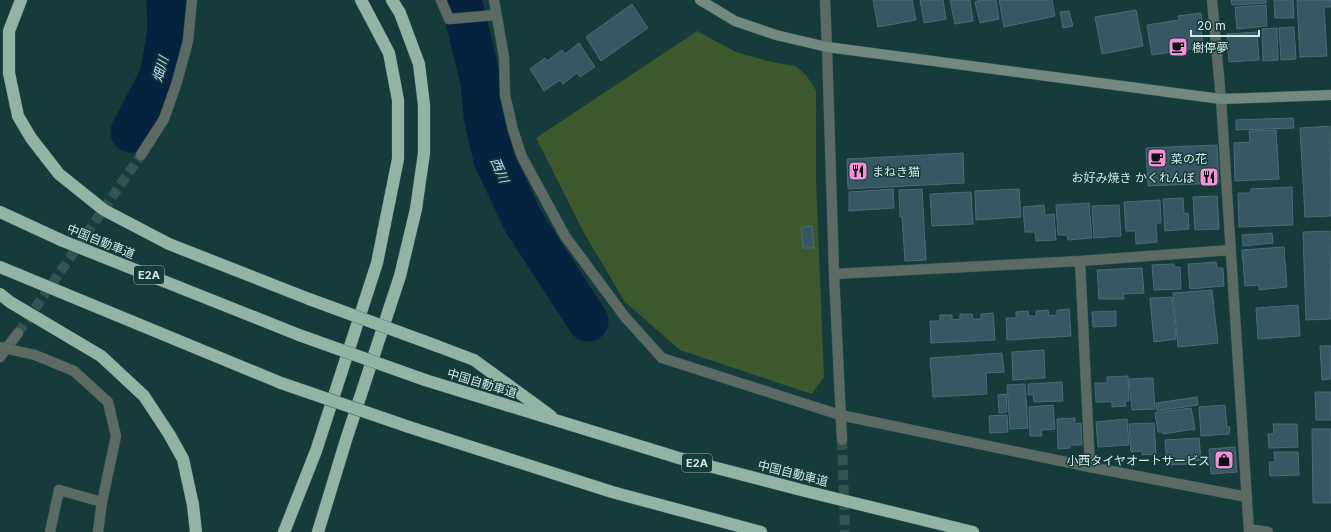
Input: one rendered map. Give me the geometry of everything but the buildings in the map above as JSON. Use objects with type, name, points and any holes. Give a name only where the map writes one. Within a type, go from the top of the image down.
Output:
[{"type":"highway","points":[[21,0],[9,31],[9,73],[18,116],[31,138],[59,174],[104,210],[168,244],[309,299],[474,360],[558,421]]},
{"type":"highway","points":[[284,532],[316,451],[377,263],[398,159],[398,100],[389,53],[361,0]]},
{"type":"highway","points":[[318,532],[346,440],[400,276],[416,209],[424,153],[424,105],[419,64],[400,13],[392,0]]},
{"type":"highway","name":"中国自動車道","points":[[0,212],[63,241],[299,335],[425,380],[690,461],[973,532]]},
{"type":"highway","points":[[0,267],[281,383],[409,427],[612,492],[761,532]]},
{"type":"highway","points":[[0,294],[10,302],[102,356],[144,396],[169,434],[183,459],[193,505],[196,532]]},
{"type":"street","points":[[141,155],[164,120],[177,82],[188,40],[192,0]]},
{"type":"street","points":[[441,0],[449,19],[491,15]]},
{"type":"street","points":[[494,0],[491,15],[504,57],[505,95],[513,130],[522,157],[565,236],[625,317],[662,358],[840,415],[1090,467],[1247,497]]},
{"type":"street","points":[[700,0],[735,21],[776,36],[827,47],[1221,99],[1331,95]]},
{"type":"street","points":[[824,0],[827,47],[834,274],[842,440]]},
{"type":"street","points":[[1212,0],[1221,99],[1249,530],[1268,532]]},
{"type":"street","points":[[834,274],[1080,261],[1231,250]]},
{"type":"street","points":[[1080,261],[1090,467]]},
{"type":"street","points":[[0,357],[18,333]]},
{"type":"street","points":[[0,347],[35,355],[74,371],[108,402],[116,436],[102,502],[98,532]]},
{"type":"street","points":[[50,532],[59,490],[102,502]]},
{"type":"green space","points":[[697,31],[736,52],[772,62],[795,66],[806,75],[816,90],[816,180],[824,377],[812,394],[680,350],[625,302],[584,233],[536,138]]},
{"type":"waterway","name":"畑川","points":[[131,132],[160,76],[168,31],[167,0]]},
{"type":"waterway","name":"西川","points":[[461,0],[481,82],[484,116],[494,159],[523,221],[588,321]]},
{"type":"tunnel","points":[[18,333],[141,155]]},
{"type":"tunnel","points":[[842,440],[845,532]]},
{"type":"place","name":"樹停夢","points":[[1178,47]]},
{"type":"place","name":"菜の花","points":[[1157,158]]},
{"type":"place","name":"まねき猫","points":[[858,171]]},
{"type":"place","name":"お好み焼き かくれんぼ","points":[[1209,177]]},
{"type":"place","name":"小西タイヤオートサービス","points":[[1224,460]]}]
